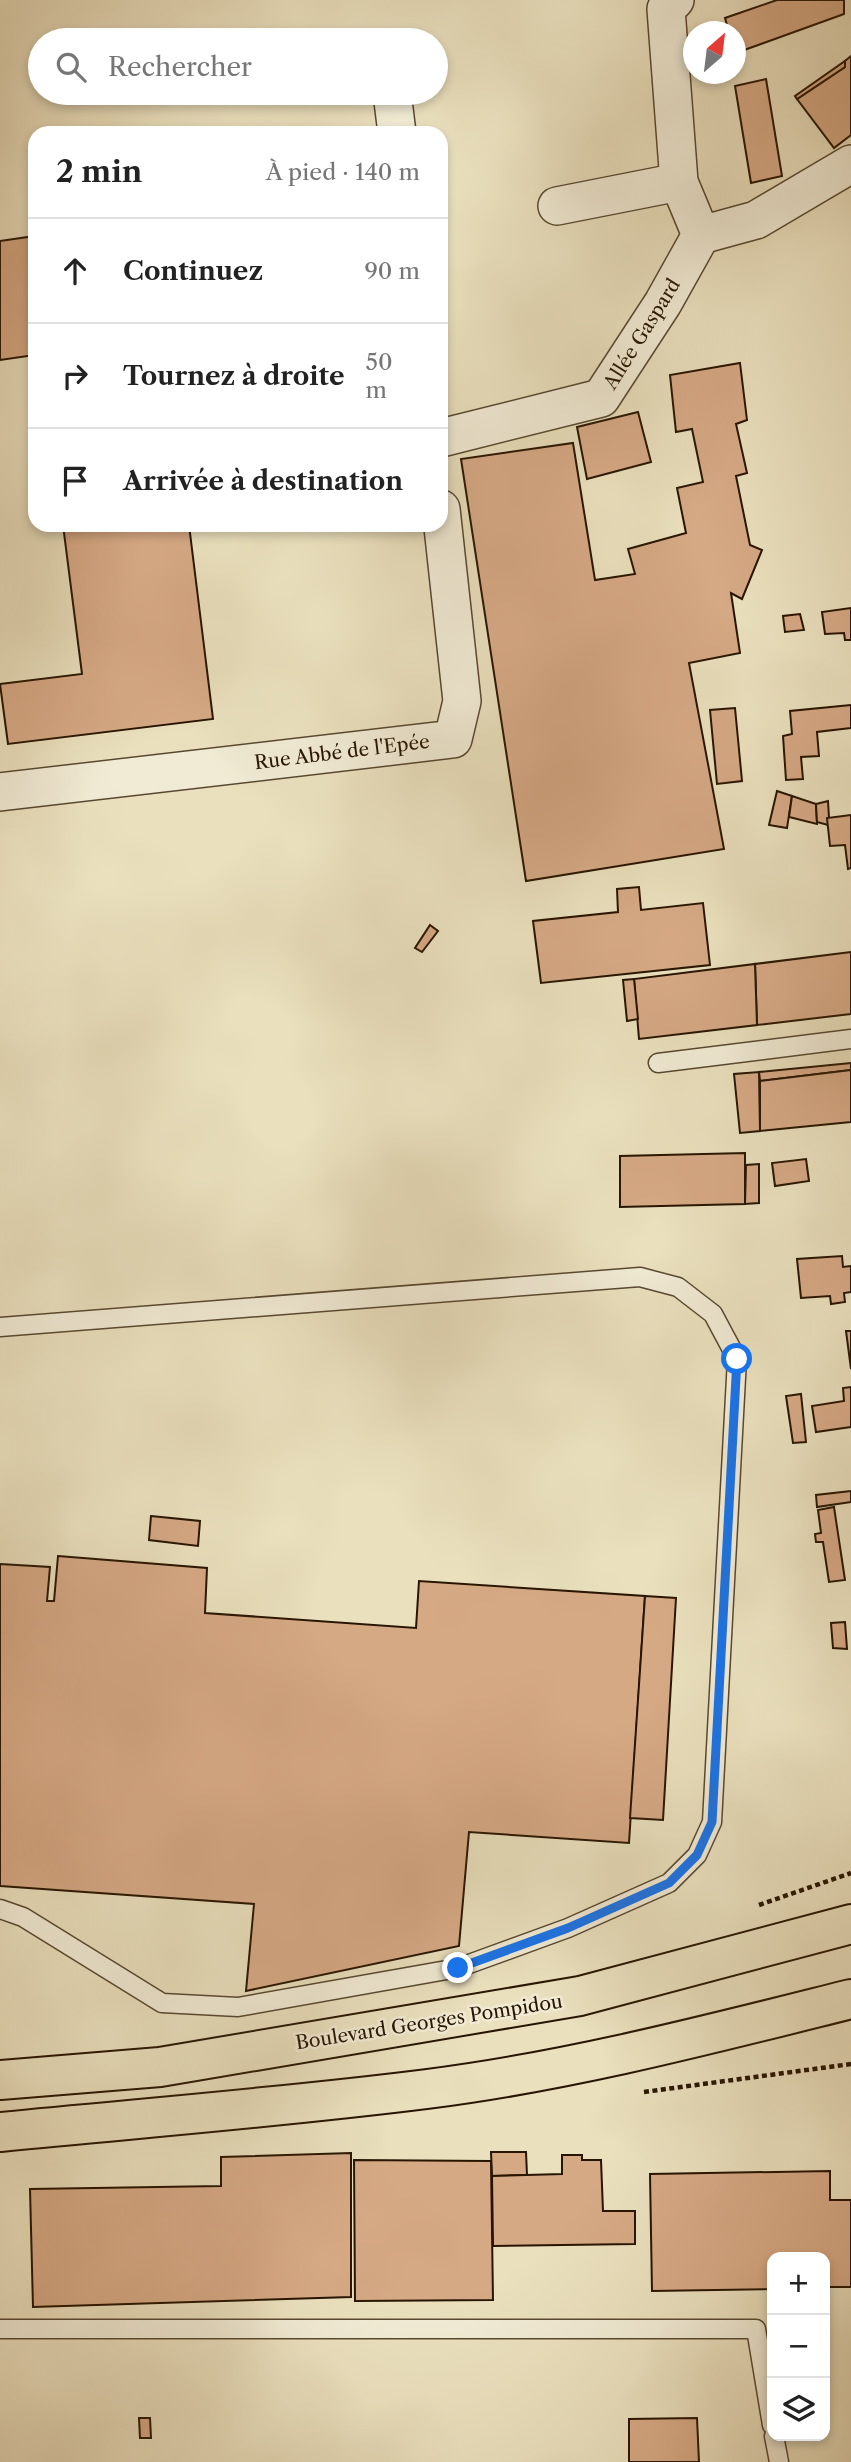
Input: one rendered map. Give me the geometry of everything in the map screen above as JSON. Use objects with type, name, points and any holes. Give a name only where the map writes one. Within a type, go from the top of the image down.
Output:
[{"type":"main road","name":"Boulevard Georges Pompidou","points":[[0,2080],[160,2067],[580,1996],[851,1924]]},
{"type":"main road","points":[[0,2133],[428,2089],[573,2065],[696,2038],[851,1999]]},
{"type":"street","points":[[675,0],[666,9],[679,182],[701,235],[756,220],[851,164]]},
{"type":"street","points":[[394,105],[396,126]]},
{"type":"street","points":[[557,206],[679,182]]},
{"type":"street","name":"Allée Gaspard","points":[[448,436],[601,398],[663,303],[701,235]]},
{"type":"street","name":"Rue Abbé de l'Epée","points":[[0,792],[453,739],[462,701],[444,532]]},
{"type":"lane","points":[[658,1063],[851,1039]]},
{"type":"lane","points":[[0,1327],[640,1277],[678,1287],[713,1314],[737,1359],[712,1822],[697,1855],[669,1883],[568,1928],[458,1968],[239,2007],[162,2003],[23,1917],[0,1909]]},
{"type":"lane","points":[[0,2329],[756,2329],[767,2395]]},
{"type":"lane","points":[[775,2441],[779,2462]]},
{"type":"building","points":[[777,0],[844,0],[844,14],[746,49],[746,21],[726,21],[725,18]]},
{"type":"building","points":[[851,56],[851,135],[834,148],[797,99],[845,67],[845,61]]},
{"type":"building","points":[[845,61],[845,67],[797,99],[795,96]]},
{"type":"building","points":[[766,79],[782,176],[751,183],[735,86]]},
{"type":"building","points":[[28,237],[28,356],[0,360],[0,241]]},
{"type":"building","points":[[740,363],[747,420],[736,424],[747,473],[736,476],[750,545],[762,550],[742,599],[731,593],[740,653],[689,663],[724,849],[526,881],[461,459],[573,443],[595,580],[635,574],[628,549],[686,533],[677,488],[703,482],[692,429],[676,432],[670,375]]},
{"type":"building","points":[[638,412],[651,462],[587,479],[577,427]]},
{"type":"building","points":[[64,532],[190,532],[213,719],[8,744],[0,684],[82,674]]},
{"type":"building","points":[[851,608],[851,640],[845,640],[844,633],[825,634],[822,612]]},
{"type":"building","points":[[800,614],[804,630],[785,632],[783,616]]},
{"type":"building","points":[[851,705],[851,728],[817,732],[819,756],[801,757],[803,779],[786,780],[783,736],[792,734],[790,711]]},
{"type":"building","points":[[735,708],[742,781],[717,784],[710,710]]},
{"type":"building","points":[[777,791],[792,796],[787,828],[769,825]]},
{"type":"building","points":[[792,796],[816,804],[817,824],[789,817]]},
{"type":"building","points":[[828,801],[828,825],[817,822],[816,804]]},
{"type":"building","points":[[851,815],[851,868],[848,869],[845,845],[830,846],[827,818]]},
{"type":"building","points":[[639,887],[641,910],[703,903],[710,965],[541,983],[533,921],[618,912],[617,889]]},
{"type":"building","points":[[430,925],[438,931],[422,952],[415,948]]},
{"type":"building","points":[[851,952],[851,1014],[757,1025],[755,964]]},
{"type":"building","points":[[755,964],[757,1025],[639,1039],[634,979]]},
{"type":"building","points":[[634,979],[638,1019],[627,1021],[623,980]]},
{"type":"building","points":[[851,1063],[851,1070],[760,1081],[759,1072]]},
{"type":"building","points":[[851,1070],[851,1122],[760,1131],[760,1081]]},
{"type":"building","points":[[759,1072],[760,1131],[740,1133],[734,1074]]},
{"type":"building","points":[[745,1153],[745,1204],[620,1207],[620,1156]]},
{"type":"building","points":[[806,1159],[809,1181],[775,1186],[772,1163]]},
{"type":"building","points":[[759,1164],[759,1203],[745,1204],[746,1165]]},
{"type":"building","points":[[842,1256],[843,1267],[851,1266],[851,1292],[844,1293],[845,1302],[831,1304],[830,1296],[801,1298],[797,1259]]},
{"type":"building","points":[[846,1331],[851,1331],[851,1369]]},
{"type":"building","points":[[851,1387],[851,1427],[816,1432],[812,1406],[844,1401],[843,1388]]},
{"type":"building","points":[[801,1394],[806,1442],[793,1443],[786,1396]]},
{"type":"building","points":[[851,1491],[851,1502],[817,1507],[816,1495]]},
{"type":"building","points":[[834,1507],[845,1580],[829,1582],[823,1542],[816,1542],[815,1534],[821,1533],[818,1510]]},
{"type":"building","points":[[151,1516],[200,1521],[198,1546],[149,1540]]},
{"type":"building","points":[[58,1556],[207,1568],[205,1613],[416,1628],[419,1581],[645,1596],[629,1843],[469,1832],[459,1946],[246,1991],[254,1904],[0,1886],[0,1564],[50,1567],[47,1601],[54,1601]]},
{"type":"building","points":[[645,1596],[676,1598],[663,1820],[630,1818]]},
{"type":"building","points":[[845,1622],[847,1649],[833,1648],[831,1623]]},
{"type":"building","points":[[491,2152],[526,2152],[527,2175],[492,2176]]},
{"type":"building","points":[[351,2153],[351,2297],[33,2307],[30,2189],[221,2186],[221,2157]]},
{"type":"building","points":[[562,2155],[582,2155],[582,2160],[601,2160],[603,2211],[635,2211],[635,2244],[493,2246],[492,2176],[562,2174]]},
{"type":"building","points":[[354,2160],[491,2161],[493,2300],[355,2301]]},
{"type":"building","points":[[830,2171],[830,2200],[851,2200],[851,2287],[830,2287],[830,2252],[767,2252],[767,2289],[652,2291],[650,2174]]},
{"type":"building","points":[[139,2418],[150,2418],[151,2438],[140,2438]]},
{"type":"building","points":[[697,2418],[699,2462],[629,2462],[629,2419]]},
{"type":"route","points":[[458,1968],[568,1928],[669,1883],[697,1855],[712,1822],[737,1359]]}]
